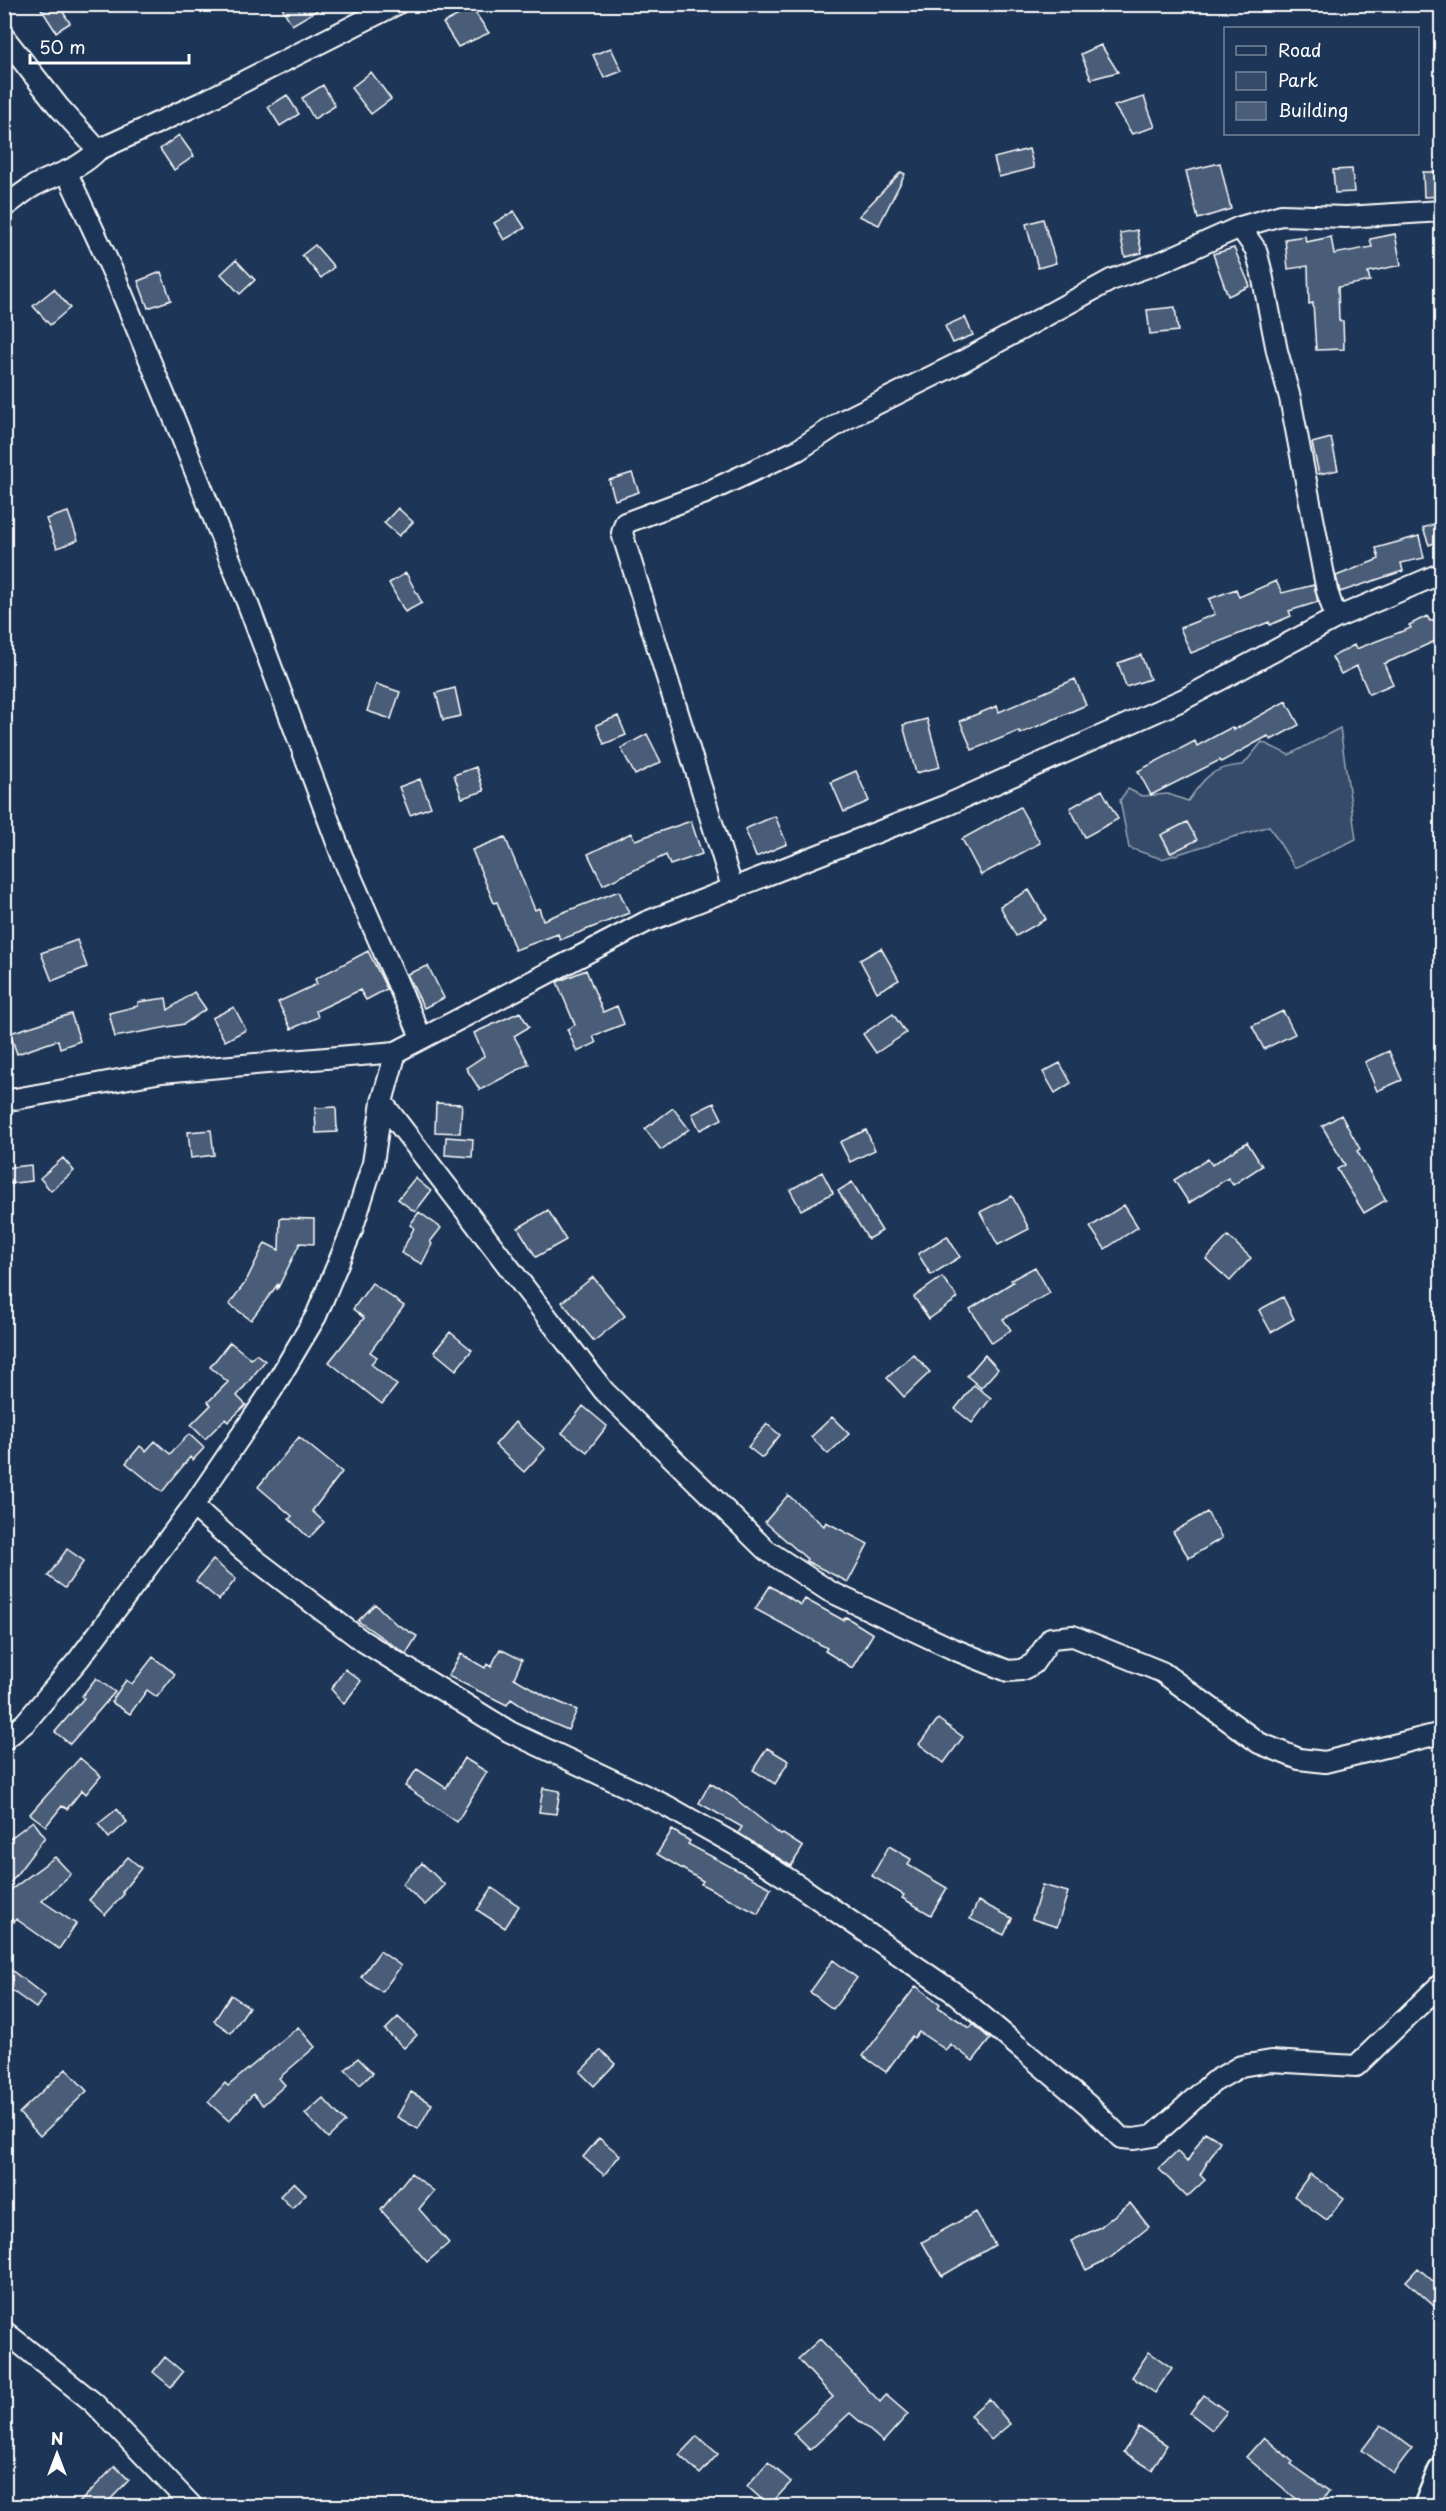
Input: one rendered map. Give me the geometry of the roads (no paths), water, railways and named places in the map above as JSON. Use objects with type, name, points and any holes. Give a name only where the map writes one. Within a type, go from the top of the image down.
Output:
[{"type":"street","points":[[4,207],[33,187],[67,173],[89,159],[98,150],[205,101],[397,4]]},
{"type":"street","points":[[4,37],[58,106],[98,150]]},
{"type":"street","points":[[67,173],[116,279],[176,423],[249,607],[342,856],[421,1037]]},
{"type":"street","points":[[733,890],[622,532],[625,523],[703,494],[798,450],[844,420],[963,361],[1111,280],[1164,261],[1240,227],[1281,215],[1346,217],[1442,212]]},
{"type":"street","points":[[1240,227],[1256,250],[1290,398],[1324,581],[1336,618]]},
{"type":"street","points":[[4,1101],[162,1072],[396,1052],[646,922],[947,805],[1182,700],[1336,618],[1442,573]]},
{"type":"street","points":[[4,1740],[25,1723],[79,1659],[193,1506],[272,1390],[316,1316],[352,1230],[373,1163],[382,1102],[396,1052]]},
{"type":"street","points":[[382,1102],[604,1391],[766,1550],[829,1592],[953,1649],[1008,1671],[1021,1670],[1033,1664],[1052,1638],[1073,1635],[1162,1672],[1259,1743],[1299,1759],[1325,1762],[1442,1733]]},
{"type":"street","points":[[193,1506],[244,1551],[361,1640],[510,1732],[665,1805],[736,1845],[805,1890],[956,1994],[1088,2105],[1121,2138],[1134,2139],[1153,2136],[1212,2082],[1241,2066],[1271,2061],[1356,2066],[1442,1983]]},
{"type":"street","points":[[4,2331],[94,2403],[192,2506]]},
{"type":"street","points":[[1428,2506],[1442,2472]]}]
